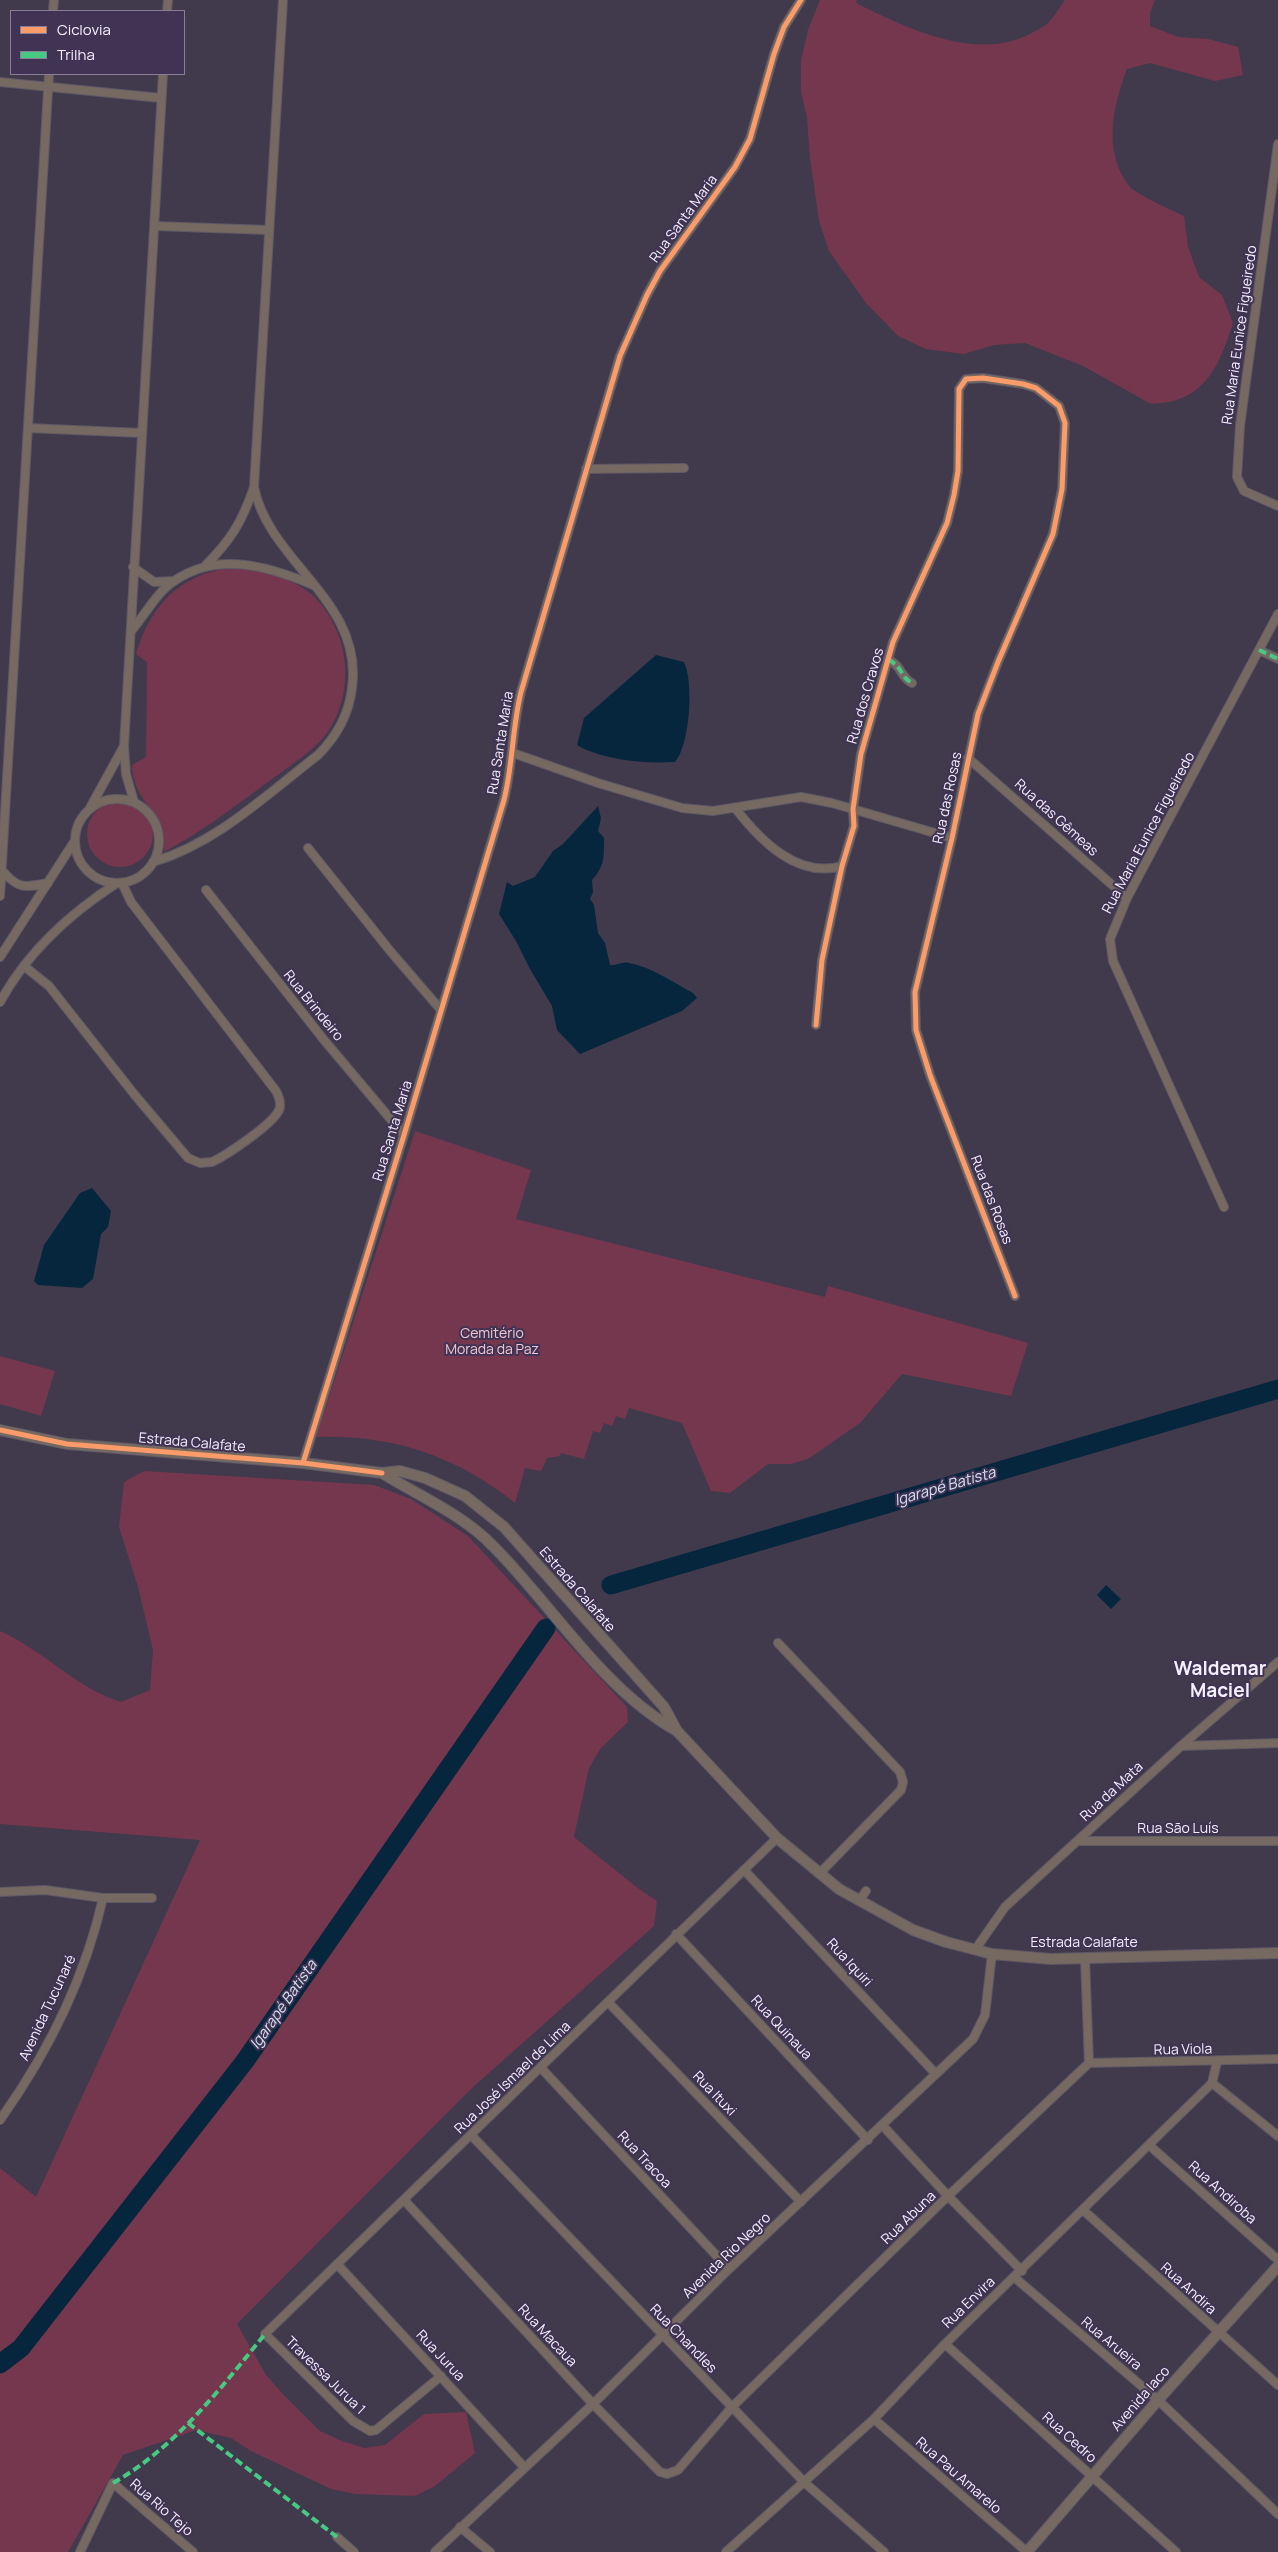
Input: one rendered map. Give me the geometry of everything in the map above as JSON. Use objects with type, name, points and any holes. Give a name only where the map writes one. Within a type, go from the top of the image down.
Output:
[{"type":"street","points":[[133,568],[143,577],[154,582],[174,581],[205,566],[225,546],[237,529],[254,487],[282,0]]},
{"type":"street","name":"Rua Santa Maria","points":[[303,1463],[504,800],[510,777],[520,692],[620,356],[647,295],[660,271],[735,167],[750,140],[774,54],[784,26],[801,0]]},
{"type":"street","points":[[0,896],[49,75]]},
{"type":"street","points":[[134,802],[126,774],[124,746],[163,75]]},
{"type":"street","points":[[0,82],[161,98]]},
{"type":"street","name":"Rua Maria Eunice Figueiredo","points":[[1278,144],[1240,426],[1237,477],[1244,491],[1278,506]]},
{"type":"street","points":[[155,226],[268,230]]},
{"type":"street","name":"Rua das Rosas","points":[[962,382],[970,378],[983,378],[1036,388],[1056,402],[1062,410],[1065,431],[1057,522],[985,693],[968,758],[952,838],[915,992],[914,1018],[930,1076],[1015,1296]]},
{"type":"street","name":"Rua dos Cravos","points":[[816,1025],[822,960],[842,866],[854,826],[853,809],[862,754],[888,660],[903,617],[930,561],[951,508],[958,471],[959,389],[962,382]]},
{"type":"street","points":[[28,428],[142,432]]},
{"type":"street","points":[[586,469],[684,468]]},
{"type":"street","points":[[154,862],[175,856],[222,829],[318,755],[335,735],[351,696],[352,658],[343,624],[265,518],[254,487]]},
{"type":"street","points":[[205,566],[243,564],[268,568],[313,585]]},
{"type":"street","points":[[132,630],[174,581]]},
{"type":"street","name":"Rua Maria Eunice Figueiredo","points":[[1224,1207],[1111,954],[1110,939],[1127,898],[1278,614]]},
{"type":"street","points":[[1259,650],[1278,659]]},
{"type":"street","points":[[888,660],[897,663],[906,679],[912,682]]},
{"type":"street","points":[[24,966],[49,986],[134,1094],[188,1158],[200,1163],[212,1162],[271,1120],[279,1110],[280,1104],[276,1091],[131,902],[120,883],[99,879],[84,868],[79,860],[74,842],[76,827],[90,808],[124,746]]},
{"type":"street","points":[[513,753],[598,783],[676,806],[713,811],[801,797],[853,809],[952,838]]},
{"type":"street","name":"Rua das Gêmeas","points":[[968,758],[1127,898]]},
{"type":"street","points":[[0,1002],[45,939],[61,925],[120,883],[140,876],[154,862],[159,847],[156,824],[147,811],[134,802],[111,799],[90,808]]},
{"type":"street","points":[[735,808],[756,833],[786,857],[816,869],[842,866]]},
{"type":"street","points":[[0,958],[74,842]]},
{"type":"street","points":[[308,848],[391,952],[441,1010]]},
{"type":"street","points":[[1,868],[12,881],[22,886],[48,882]]},
{"type":"street","name":"Rua Brindeiro","points":[[206,890],[324,1040],[404,1135]]},
{"type":"street","name":"Estrada Calafate","points":[[0,1430],[67,1444],[303,1463],[382,1473],[400,1472],[412,1474],[465,1496],[504,1527],[556,1589],[664,1707],[677,1731],[777,1838],[819,1874],[859,1901],[913,1930],[992,1954],[1052,1959],[1278,1953]]},
{"type":"street","name":"Estrada Calafate","points":[[382,1473],[436,1503],[486,1539],[610,1677],[654,1717],[677,1731]]},
{"type":"street","points":[[778,1643],[900,1772],[903,1782],[901,1790],[819,1874]]},
{"type":"street","name":"Rua da Mata","points":[[975,1950],[1005,1907],[1181,1746],[1278,1662]]},
{"type":"street","points":[[1181,1746],[1278,1742]]},
{"type":"street","name":"Rua José Ismael de Lima","points":[[265,2334],[472,2136],[676,1934],[777,1838]]},
{"type":"street","name":"Rua São Luís","points":[[1078,1841],[1278,1841]]},
{"type":"street","name":"Rua Iquiri","points":[[744,1870],[936,2074]]},
{"type":"street","points":[[0,1892],[45,1890],[103,1898],[152,1898]]},
{"type":"street","points":[[859,1901],[866,1890]]},
{"type":"street","name":"Avenida Tucunaré","points":[[0,2120],[34,2069],[71,1994],[96,1930],[103,1898]]},
{"type":"street","name":"Rua Quinaua","points":[[676,1934],[868,2140]]},
{"type":"street","name":"Avenida Rio Negro","points":[[434,2552],[592,2404],[729,2269],[883,2126],[973,2039],[985,2015],[992,1954]]},
{"type":"street","points":[[1084,1959],[1089,2063]]},
{"type":"street","name":"Rua Ituxi","points":[[608,2002],[802,2202]]},
{"type":"street","name":"Rua Viola","points":[[1089,2063],[1217,2062],[1278,2059]]},
{"type":"street","points":[[1217,2062],[1212,2083],[1278,2136]]},
{"type":"street","name":"Rua Abuna","points":[[678,2470],[732,2408],[948,2196],[1089,2063]]},
{"type":"street","name":"Rua Tracoa","points":[[541,2068],[729,2269]]},
{"type":"street","name":"Rua Envira","points":[[726,2552],[874,2419],[945,2344],[1022,2271],[1212,2083]]},
{"type":"street","points":[[883,2126],[948,2196],[1022,2271]]},
{"type":"street","name":"Rua Chandles","points":[[472,2136],[804,2482],[884,2552]]},
{"type":"street","name":"Rua Andiroba","points":[[1149,2145],[1278,2260]]},
{"type":"street","name":"Rua Macaua","points":[[404,2200],[592,2404],[660,2472],[667,2474],[678,2470]]},
{"type":"street","name":"Rua Andira","points":[[1083,2210],[1278,2385]]},
{"type":"street","name":"Rua Jurua","points":[[337,2264],[524,2467]]},
{"type":"street","name":"Avenida Iaco","points":[[1027,2552],[1217,2332],[1278,2266]]},
{"type":"street","name":"Rua Arueira","points":[[1014,2277],[1158,2400],[1278,2514]]},
{"type":"street","name":"Travessa Jurua 1","points":[[265,2334],[353,2421],[370,2431],[376,2430],[441,2376]]},
{"type":"street","name":"Rua Cedro","points":[[945,2344],[1093,2475],[1176,2552]]},
{"type":"street","name":"Rua Pau Amarelo","points":[[874,2419],[1027,2552]]},
{"type":"street","name":"Rua Rio Tejo","points":[[80,2552],[113,2482],[193,2552]]},
{"type":"street","points":[[460,2527],[490,2552]]},
{"type":"street","points":[[336,2537],[354,2552]]},
{"type":"green space","points":[[820,0],[857,0],[856,3],[919,31],[964,43],[987,44],[1009,42],[1041,28],[1050,21],[1065,0],[1155,0],[1150,13],[1150,26],[1178,37],[1208,39],[1238,47],[1243,75],[1215,81],[1150,63],[1127,69],[1114,113],[1113,144],[1121,173],[1134,190],[1184,216],[1188,247],[1199,277],[1222,295],[1233,323],[1221,356],[1202,385],[1193,392],[1178,399],[1151,404],[1083,366],[1025,343],[994,345],[964,354],[926,349],[898,336],[866,303],[829,251],[819,221],[810,158],[807,118],[801,92],[801,60],[808,30]]},
{"type":"green space","points":[[244,567],[275,575],[301,587],[322,605],[331,618],[343,649],[345,664],[345,680],[339,710],[333,724],[324,737],[307,753],[214,821],[164,852],[164,839],[161,828],[138,789],[132,765],[146,757],[147,662],[136,654],[151,618],[174,591],[189,581],[205,574],[223,569]]},
{"type":"green space","points":[[120,801],[133,804],[143,811],[150,821],[153,834],[150,847],[143,857],[133,864],[120,867],[107,864],[97,857],[90,847],[87,834],[90,821],[97,811],[107,804]]},
{"type":"green space","name":"Cemitério Morada da Paz","points":[[415,1131],[531,1170],[516,1219],[825,1297],[828,1286],[1028,1343],[1011,1396],[902,1374],[860,1423],[808,1459],[791,1464],[768,1464],[730,1493],[711,1491],[682,1423],[629,1408],[625,1419],[616,1416],[612,1426],[604,1423],[600,1433],[593,1431],[584,1459],[561,1453],[560,1456],[547,1458],[541,1471],[525,1468],[515,1503],[470,1472],[422,1451],[371,1439],[316,1437]]},
{"type":"green space","points":[[0,1356],[55,1371],[41,1416],[0,1404]]},
{"type":"green space","points":[[144,1471],[374,1485],[411,1499],[468,1536],[627,1707],[628,1722],[600,1749],[589,1768],[574,1837],[657,1901],[654,1926],[471,2089],[237,2324],[266,2375],[320,2431],[364,2448],[385,2445],[424,2414],[466,2412],[475,2453],[435,2486],[415,2496],[355,2494],[331,2489],[251,2451],[231,2438],[196,2430],[123,2455],[68,2552],[0,2552],[0,2168],[36,2197],[200,1840],[0,1824],[0,1631],[31,1648],[89,1688],[105,1696],[121,1702],[150,1690],[153,1650],[138,1587],[119,1527],[124,1482]]},
{"type":"water","points":[[656,655],[684,662],[687,671],[690,698],[689,713],[684,742],[675,762],[624,760],[599,754],[577,745],[584,718]]},
{"type":"water","points":[[598,806],[601,818],[598,831],[604,838],[604,856],[602,865],[592,880],[593,892],[590,899],[594,905],[598,933],[605,943],[610,965],[627,963],[645,968],[662,975],[693,993],[697,998],[682,1011],[580,1054],[557,1030],[552,1006],[499,914],[507,882],[513,886],[535,877],[553,851],[563,844]]},
{"type":"water","points":[[92,1188],[111,1211],[108,1227],[101,1234],[93,1279],[82,1288],[38,1285],[34,1281],[44,1245],[80,1193]]},
{"type":"water","points":[[1106,1585],[1121,1599],[1111,1609],[1097,1595]]},
{"type":"waterway","name":"Igarapé Batista","points":[[611,1585],[1278,1389]]},
{"type":"waterway","name":"Igarapé Batista","points":[[0,2364],[21,2348],[245,2061],[546,1628]]},
{"type":"marked path","points":[[1259,650],[1278,659]]},
{"type":"marked path","points":[[888,660],[893,662],[905,678],[912,683]]},
{"type":"marked path","points":[[113,2483],[136,2469],[177,2435],[214,2396],[265,2334]]},
{"type":"marked path","points":[[188,2423],[337,2537]]},
{"type":"cycle path","points":[[303,1463],[504,800],[521,692],[620,356],[647,295],[660,271],[735,167],[750,139],[774,54],[784,27],[801,0]]},
{"type":"cycle path","points":[[816,1025],[822,960],[842,866],[854,826],[853,809],[861,754],[893,642],[947,523],[954,495],[958,471],[959,389],[966,379],[983,378],[1023,384],[1036,388],[1059,406],[1065,423],[1062,489],[1053,534],[998,662],[978,714],[952,838],[915,992],[916,1030],[930,1075],[1015,1296]]},
{"type":"cycle path","points":[[0,1430],[67,1444],[303,1463],[382,1473]]},
{"type":"district","name":"Waldemar Maciel","points":[[1220,1681]]}]
